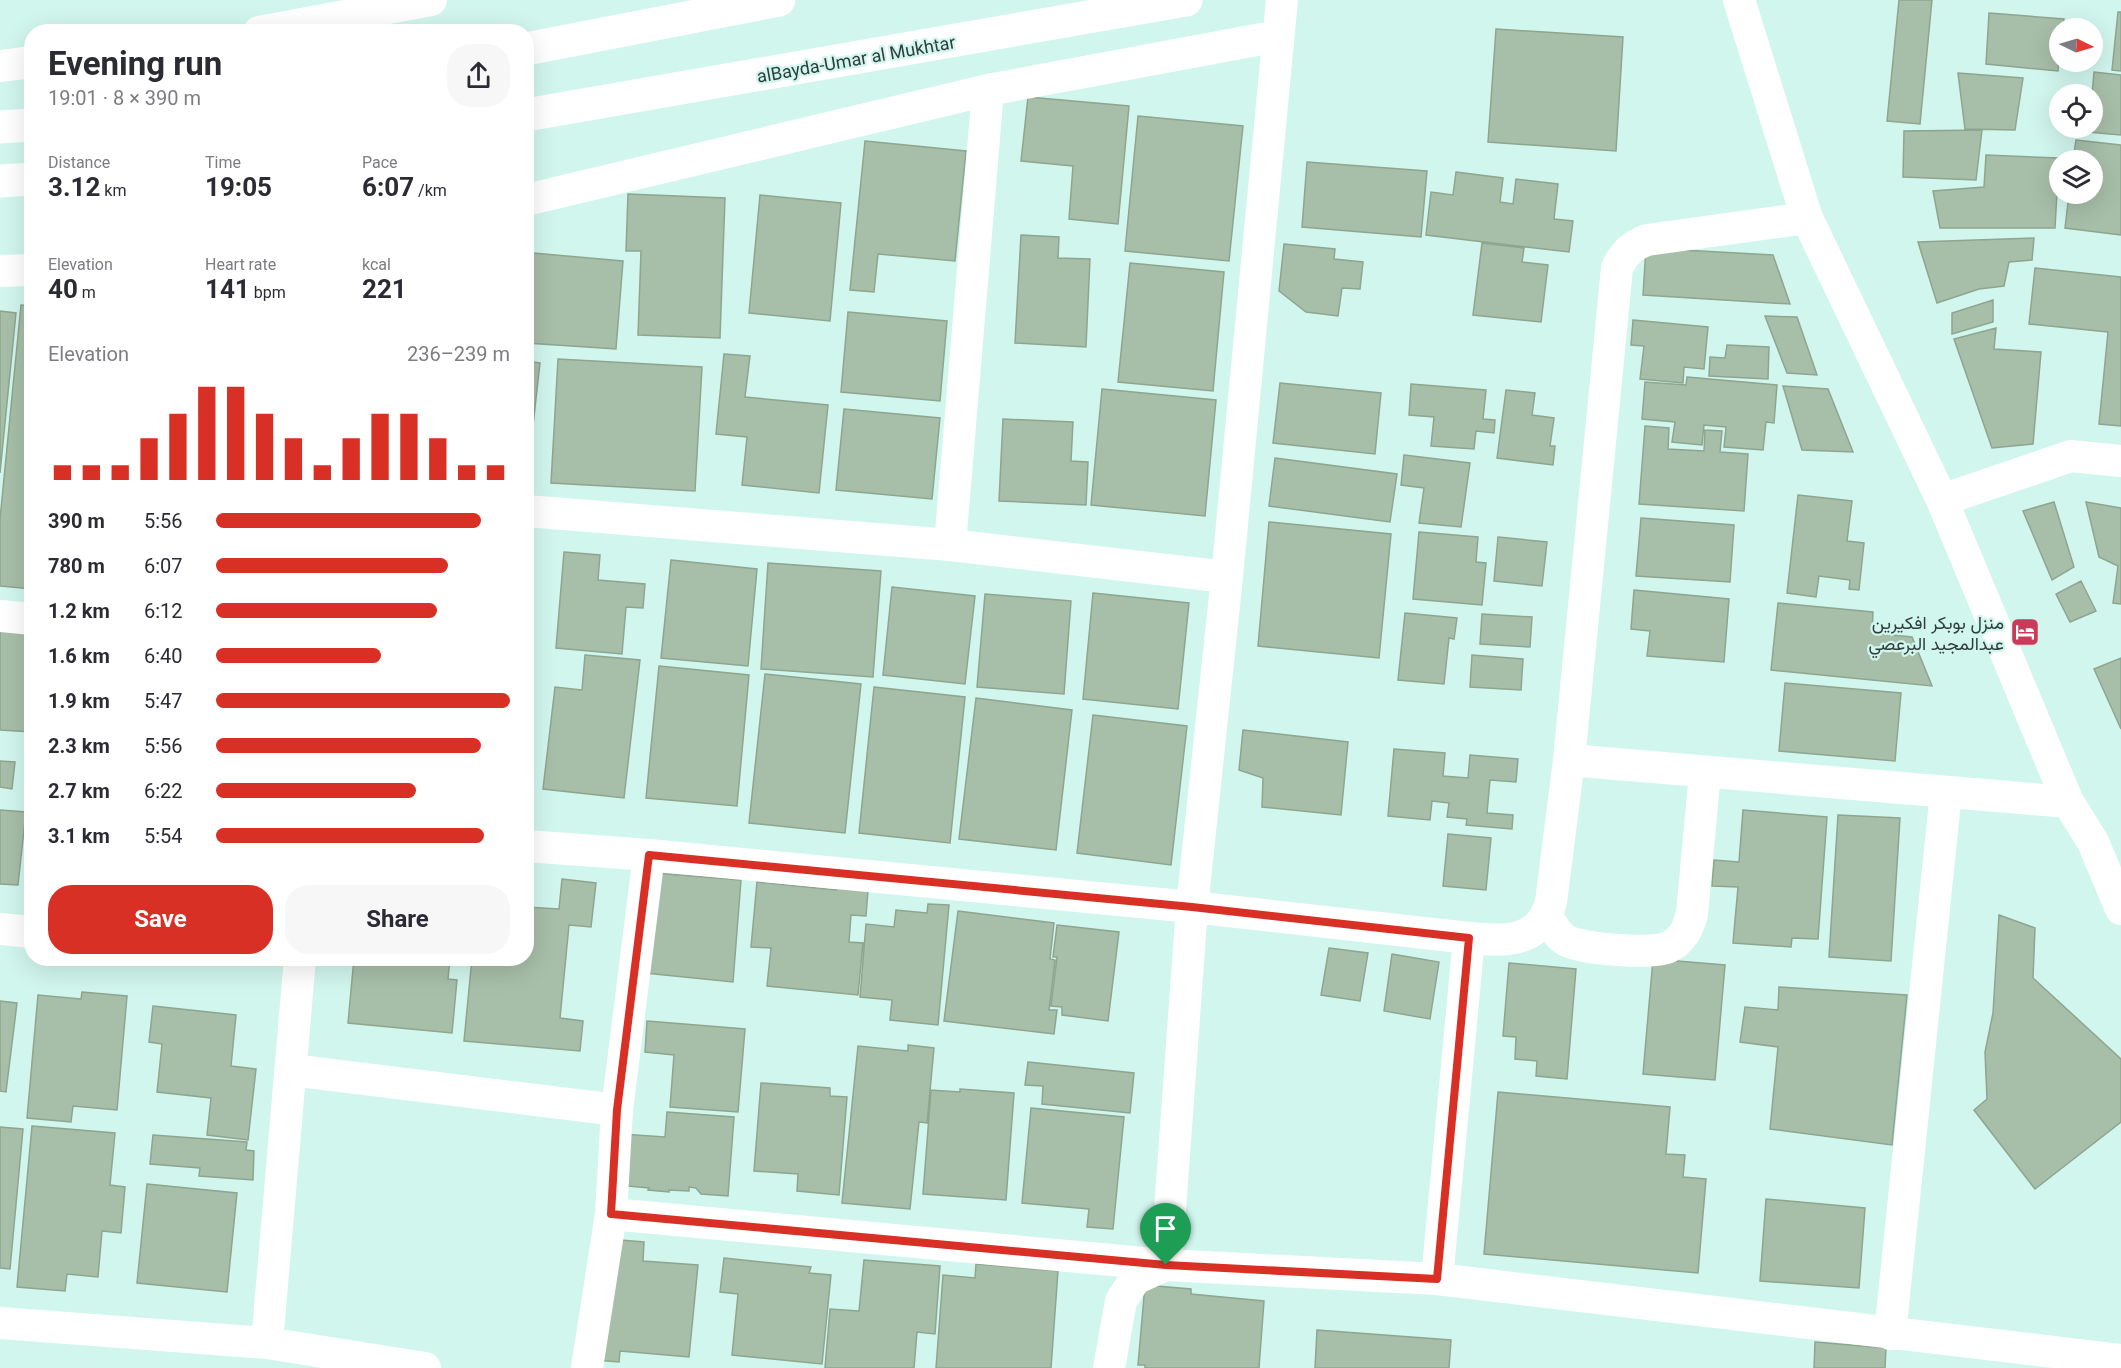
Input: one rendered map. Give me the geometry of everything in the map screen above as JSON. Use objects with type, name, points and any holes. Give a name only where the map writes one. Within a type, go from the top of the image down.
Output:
[{"type":"main road","points":[[534,47],[779,0]]},
{"type":"main road","name":"alBayda-Umar al Mukhtar","points":[[534,115],[1186,0]]},
{"type":"main road","points":[[0,127],[24,126]]},
{"type":"main road","points":[[0,181],[24,180]]},
{"type":"street","points":[[288,24],[345,8],[431,0]]},
{"type":"street","points":[[1166,1265],[1192,907],[1227,577],[1282,0]]},
{"type":"street","points":[[1739,0],[1807,219],[1942,500],[2068,802],[2092,842],[2121,909]]},
{"type":"street","points":[[534,198],[988,90],[1278,36]]},
{"type":"street","points":[[0,66],[24,63]]},
{"type":"street","points":[[950,545],[988,90]]},
{"type":"street","points":[[534,847],[649,855],[1192,907],[1469,938],[1497,940],[1525,935],[1537,927],[1546,916],[1551,902],[1569,760],[1615,284],[1620,261],[1634,245],[1647,240],[1807,219]]},
{"type":"street","points":[[0,271],[24,270]]},
{"type":"street","points":[[1942,500],[2071,456],[2121,461]]},
{"type":"street","points":[[534,512],[950,545],[1227,577]]},
{"type":"street","points":[[0,616],[24,618]]},
{"type":"street","points":[[1569,760],[2068,802]]},
{"type":"street","points":[[1546,916],[1554,929],[1565,939],[1578,946],[1653,951],[1668,948],[1680,940],[1688,928],[1692,914],[1705,772]]},
{"type":"street","points":[[1890,1334],[1946,792]]},
{"type":"street","points":[[587,1368],[611,1214],[617,1110],[649,855]]},
{"type":"street","points":[[0,929],[24,931]]},
{"type":"street","points":[[1437,1279],[1469,938]]},
{"type":"street","points":[[267,1343],[299,966]]},
{"type":"street","points":[[291,1070],[617,1110]]},
{"type":"street","points":[[611,1214],[1166,1265],[1437,1279],[2121,1360]]},
{"type":"street","points":[[1109,1368],[1121,1301],[1135,1279],[1166,1265]]},
{"type":"street","points":[[0,1323],[267,1343],[424,1368]]},
{"type":"building","points":[[1899,0],[1932,0],[1920,124],[1887,121]]},
{"type":"building","points":[[2118,12],[2121,12],[2121,71],[2112,70]]},
{"type":"building","points":[[1989,13],[2052,18],[2049,18],[2049,70],[1986,64]]},
{"type":"building","points":[[1496,29],[1623,37],[1616,151],[1488,142]]},
{"type":"building","points":[[2094,72],[2121,75],[2121,135],[2103,133],[2103,84],[2093,84]]},
{"type":"building","points":[[1958,73],[2023,78],[2015,130],[1965,129]]},
{"type":"building","points":[[1028,97],[1129,106],[1118,224],[1069,219],[1073,166],[1021,161]]},
{"type":"building","points":[[1138,116],[1243,126],[1229,261],[1125,251]]},
{"type":"building","points":[[1982,130],[1976,180],[1903,177],[1904,131]]},
{"type":"building","points":[[2076,140],[2121,145],[2121,235],[2065,228],[2068,204],[2103,204],[2103,150],[2074,150]]},
{"type":"building","points":[[865,141],[966,151],[955,261],[878,254],[874,292],[850,290]]},
{"type":"building","points":[[1986,155],[2049,158],[2049,204],[2056,204],[2055,228],[1940,228],[1933,191],[1984,187]]},
{"type":"building","points":[[1307,162],[1427,171],[1421,237],[1302,227]]},
{"type":"building","points":[[1456,172],[1503,178],[1500,202],[1513,204],[1516,179],[1558,184],[1554,219],[1573,221],[1569,252],[1426,235],[1431,192],[1453,195]]},
{"type":"building","points":[[628,194],[725,198],[720,338],[638,335],[641,251],[626,251]]},
{"type":"building","points":[[760,195],[841,203],[830,321],[749,313]]},
{"type":"building","points":[[1021,235],[1059,237],[1058,258],[1090,259],[1086,347],[1015,343]]},
{"type":"building","points":[[2034,238],[2032,260],[2009,262],[2004,286],[1979,289],[1937,303],[1918,242]]},
{"type":"building","points":[[1482,243],[1524,248],[1522,262],[1548,265],[1541,322],[1473,315]]},
{"type":"building","points":[[1284,244],[1335,249],[1334,259],[1363,262],[1360,289],[1342,288],[1338,316],[1306,312],[1279,291]]},
{"type":"building","points":[[1646,248],[1773,255],[1790,304],[1643,295]]},
{"type":"building","points":[[534,253],[623,261],[616,349],[534,344]]},
{"type":"building","points":[[1130,263],[1224,272],[1213,391],[1118,382]]},
{"type":"building","points":[[2035,268],[2121,277],[2121,426],[2099,424],[2108,332],[2029,324]]},
{"type":"building","points":[[1993,300],[1993,322],[1952,334],[1952,313]]},
{"type":"building","points":[[21,305],[24,305],[24,588],[0,586],[0,519]]},
{"type":"building","points":[[0,311],[16,313],[0,473]]},
{"type":"building","points":[[848,312],[947,321],[940,401],[841,392]]},
{"type":"building","points":[[1765,316],[1797,317],[1817,375],[1787,373]]},
{"type":"building","points":[[1633,320],[1708,327],[1704,369],[1684,367],[1683,383],[1640,379],[1644,346],[1631,345]]},
{"type":"building","points":[[1996,328],[1994,349],[2041,352],[2033,444],[1992,448],[1954,339]]},
{"type":"building","points":[[1727,345],[1769,347],[1768,379],[1709,376],[1710,357],[1725,358]]},
{"type":"building","points":[[724,354],[750,356],[745,397],[828,405],[819,493],[742,485],[747,437],[716,434]]},
{"type":"building","points":[[558,359],[702,367],[695,491],[551,483]]},
{"type":"building","points":[[534,362],[540,363],[534,416]]},
{"type":"building","points":[[1687,377],[1777,385],[1774,423],[1766,422],[1763,450],[1724,447],[1726,427],[1704,425],[1702,445],[1672,442],[1675,422],[1642,419],[1645,382],[1686,385]]},
{"type":"building","points":[[1280,383],[1381,393],[1375,454],[1273,443]]},
{"type":"building","points":[[1411,384],[1486,390],[1483,419],[1495,420],[1494,433],[1476,431],[1474,449],[1431,446],[1434,417],[1409,415]]},
{"type":"building","points":[[1783,386],[1828,389],[1853,452],[1802,450]]},
{"type":"building","points":[[1102,389],[1216,400],[1205,516],[1091,505]]},
{"type":"building","points":[[1506,390],[1535,393],[1532,415],[1554,418],[1550,446],[1555,446],[1553,465],[1497,458]]},
{"type":"building","points":[[844,409],[940,418],[932,499],[836,490]]},
{"type":"building","points":[[1003,419],[1073,422],[1071,461],[1088,462],[1086,505],[999,501]]},
{"type":"building","points":[[1645,426],[1669,428],[1668,449],[1704,451],[1705,430],[1722,431],[1720,452],[1748,454],[1744,511],[1639,504]]},
{"type":"building","points":[[1404,455],[1470,463],[1461,527],[1419,523],[1424,488],[1401,485]]},
{"type":"building","points":[[1275,458],[1397,474],[1390,522],[1269,506]]},
{"type":"building","points":[[1798,495],[1852,501],[1847,541],[1864,543],[1859,590],[1849,589],[1850,580],[1819,576],[1816,597],[1787,593]]},
{"type":"building","points":[[2054,502],[2074,567],[2052,580],[2023,511]]},
{"type":"building","points":[[2086,502],[2121,508],[2121,604],[2113,603],[2118,566],[2099,557]]},
{"type":"building","points":[[1641,518],[1734,525],[1730,582],[1636,576]]},
{"type":"building","points":[[1269,522],[1391,534],[1379,658],[1258,646]]},
{"type":"building","points":[[1419,532],[1478,537],[1476,562],[1486,563],[1482,605],[1413,599]]},
{"type":"building","points":[[1498,537],[1547,542],[1542,586],[1494,581]]},
{"type":"building","points":[[564,552],[600,555],[598,580],[645,584],[643,608],[626,607],[622,654],[556,648]]},
{"type":"building","points":[[671,560],[757,569],[748,666],[661,658]]},
{"type":"building","points":[[768,563],[881,571],[873,677],[761,669]]},
{"type":"building","points":[[2081,581],[2096,611],[2070,622],[2056,594]]},
{"type":"building","points":[[892,587],[975,596],[965,684],[883,675]]},
{"type":"building","points":[[1634,590],[1729,599],[1724,662],[1647,656],[1650,631],[1631,629]]},
{"type":"building","points":[[1093,593],[1189,603],[1178,709],[1083,699]]},
{"type":"building","points":[[985,594],[1071,601],[1064,694],[977,687]]},
{"type":"building","points":[[1778,603],[1873,612],[1872,633],[1912,637],[1932,686],[1771,670]]},
{"type":"building","points":[[1405,613],[1457,618],[1454,639],[1449,638],[1444,684],[1398,680]]},
{"type":"building","points":[[1482,614],[1532,617],[1530,647],[1480,644]]},
{"type":"building","points":[[0,627],[24,628],[24,732],[0,730]]},
{"type":"building","points":[[585,655],[640,660],[624,798],[543,789],[555,687],[582,690]]},
{"type":"building","points":[[1472,655],[1523,659],[1521,690],[1470,687]]},
{"type":"building","points":[[2121,658],[2121,729],[2094,669]]},
{"type":"building","points":[[659,666],[749,675],[737,806],[646,798]]},
{"type":"building","points":[[765,674],[861,684],[845,833],[749,823]]},
{"type":"building","points":[[1785,683],[1901,693],[1895,761],[1779,751]]},
{"type":"building","points":[[874,687],[965,697],[950,843],[859,833]]},
{"type":"building","points":[[976,698],[1072,710],[1056,850],[959,839]]},
{"type":"building","points":[[1093,715],[1187,726],[1171,865],[1077,853]]},
{"type":"building","points":[[1243,730],[1348,742],[1341,815],[1262,807],[1263,778],[1239,770]]},
{"type":"building","points":[[1394,749],[1445,753],[1443,776],[1468,778],[1470,755],[1518,759],[1516,782],[1490,780],[1487,813],[1513,815],[1512,829],[1466,825],[1467,819],[1447,817],[1449,803],[1432,801],[1430,820],[1388,816]]},
{"type":"building","points":[[0,761],[15,762],[12,789],[0,787]]},
{"type":"building","points":[[0,810],[24,812],[18,885],[0,884]]},
{"type":"building","points":[[1743,810],[1827,817],[1818,939],[1792,938],[1791,947],[1733,943],[1738,887],[1712,886],[1714,860],[1739,862]]},
{"type":"building","points":[[1838,815],[1900,818],[1891,961],[1829,957]]},
{"type":"building","points":[[1448,834],[1491,838],[1486,890],[1443,886]]},
{"type":"building","points":[[654,873],[741,880],[733,982],[645,973]]},
{"type":"building","points":[[562,879],[596,883],[591,927],[569,925],[560,1018],[583,1021],[580,1051],[464,1041],[471,966],[534,966],[534,907],[559,909]]},
{"type":"building","points":[[757,882],[836,890],[836,888],[868,890],[866,916],[851,915],[849,942],[863,943],[858,995],[767,986],[771,948],[751,947]]},
{"type":"building","points":[[928,904],[949,905],[938,1025],[890,1020],[892,1000],[860,997],[866,924],[894,927],[896,910],[927,913]]},
{"type":"building","points":[[958,911],[1054,923],[1050,959],[1055,960],[1049,1010],[1057,1010],[1054,1034],[944,1021]]},
{"type":"building","points":[[1999,915],[2035,928],[2033,978],[2121,1059],[2121,1122],[2035,1189],[1974,1110],[1987,1099],[1985,1052],[1993,1013]]},
{"type":"building","points":[[1057,925],[1119,932],[1108,1021],[1062,1015],[1062,1007],[1051,1006],[1057,957],[1053,957]]},
{"type":"building","points":[[1329,948],[1368,953],[1360,1001],[1321,995]]},
{"type":"building","points":[[1392,954],[1439,962],[1430,1019],[1384,1011]]},
{"type":"building","points":[[1653,959],[1725,965],[1715,1080],[1643,1074]]},
{"type":"building","points":[[1509,963],[1576,969],[1567,1079],[1536,1076],[1537,1061],[1515,1059],[1516,1037],[1503,1036]]},
{"type":"building","points":[[353,966],[449,966],[448,979],[457,980],[452,1033],[348,1023]]},
{"type":"building","points":[[1779,987],[1907,995],[1892,1145],[1770,1129],[1778,1047],[1740,1042],[1745,1007],[1778,1010]]},
{"type":"building","points":[[82,992],[127,996],[117,1110],[73,1106],[71,1122],[27,1118],[38,995],[81,999]]},
{"type":"building","points":[[0,1001],[17,1003],[6,1092],[0,1091]]},
{"type":"building","points":[[153,1006],[236,1015],[231,1066],[256,1069],[248,1140],[207,1135],[211,1098],[157,1092],[162,1044],[149,1042]]},
{"type":"building","points":[[647,1021],[745,1029],[738,1112],[670,1107],[674,1055],[645,1052]]},
{"type":"building","points":[[908,1045],[934,1048],[927,1123],[919,1122],[910,1209],[842,1203],[858,1046],[908,1051]]},
{"type":"building","points":[[1028,1062],[1134,1073],[1130,1113],[1042,1104],[1043,1086],[1025,1085]]},
{"type":"building","points":[[761,1083],[830,1088],[830,1096],[847,1097],[839,1195],[797,1191],[798,1174],[754,1171]]},
{"type":"building","points":[[960,1089],[1014,1093],[1006,1200],[923,1194],[931,1090],[960,1092]]},
{"type":"building","points":[[1498,1092],[1670,1107],[1666,1154],[1685,1155],[1683,1177],[1706,1179],[1698,1273],[1484,1254]]},
{"type":"building","points":[[1031,1108],[1124,1117],[1113,1229],[1087,1227],[1089,1209],[1022,1203]]},
{"type":"building","points":[[667,1112],[734,1117],[728,1196],[701,1194],[696,1188],[689,1187],[689,1191],[669,1190],[669,1192],[618,1185],[622,1134],[665,1137]]},
{"type":"building","points":[[32,1126],[115,1133],[110,1185],[125,1187],[121,1233],[102,1231],[98,1277],[67,1274],[65,1291],[17,1287]]},
{"type":"building","points":[[0,1127],[23,1129],[10,1269],[0,1268]]},
{"type":"building","points":[[153,1135],[247,1142],[246,1150],[254,1151],[253,1180],[199,1176],[200,1168],[150,1164]]},
{"type":"building","points":[[147,1184],[237,1193],[227,1292],[137,1283]]},
{"type":"building","points":[[1766,1199],[1865,1208],[1859,1288],[1760,1281]]},
{"type":"building","points":[[608,1239],[644,1242],[643,1261],[698,1265],[689,1357],[620,1351],[619,1362],[596,1360]]},
{"type":"building","points":[[724,1258],[811,1267],[809,1273],[831,1275],[822,1364],[732,1355],[738,1294],[720,1292]]},
{"type":"building","points":[[864,1260],[940,1266],[935,1334],[917,1332],[914,1368],[825,1368],[830,1309],[859,1311]]},
{"type":"building","points":[[976,1264],[1058,1271],[1051,1368],[936,1368],[943,1275],[975,1278]]},
{"type":"building","points":[[1145,1285],[1191,1289],[1191,1294],[1264,1301],[1259,1368],[1145,1368],[1145,1365],[1138,1365]]},
{"type":"building","points":[[1317,1330],[1451,1340],[1449,1368],[1315,1368]]},
{"type":"building","points":[[1815,1342],[1886,1348],[1885,1368],[1814,1368]]},
{"type":"place","name":"منزل بوبكر افكيرين عبدالمجيد البرعصي","points":[[2025,632]]},
{"type":"route","points":[[649,855],[1192,907],[1469,938],[1437,1279],[1166,1265],[611,1214],[617,1110],[649,855]]}]
